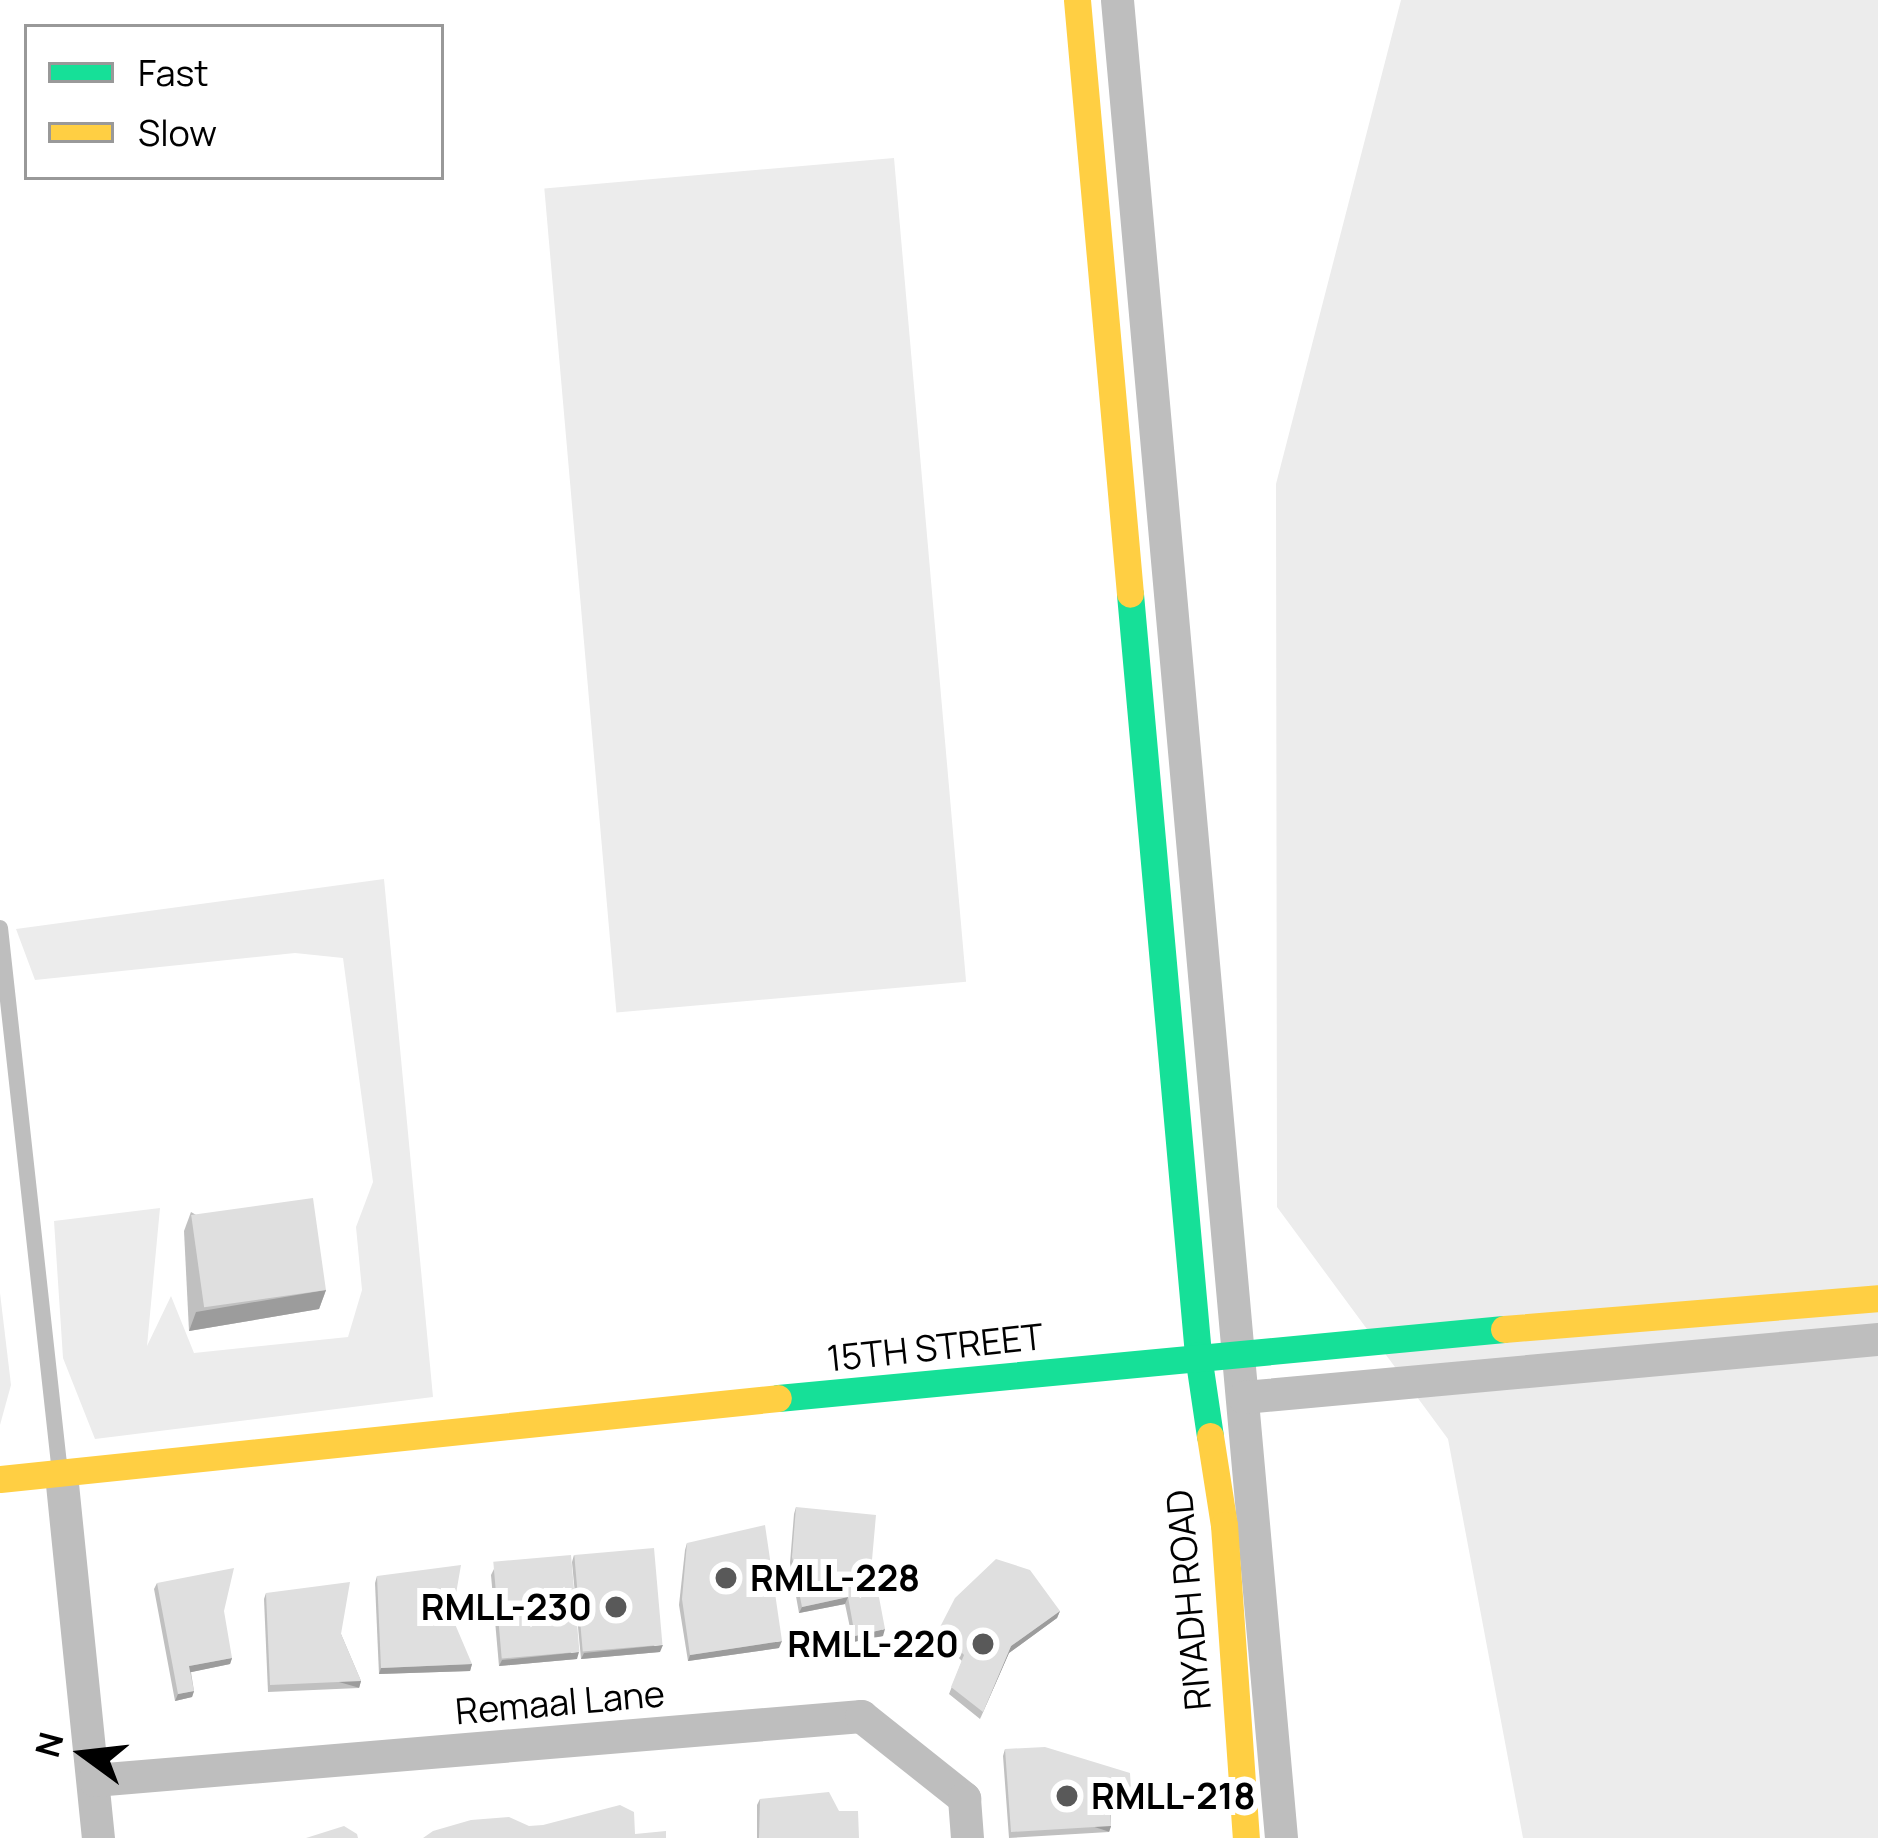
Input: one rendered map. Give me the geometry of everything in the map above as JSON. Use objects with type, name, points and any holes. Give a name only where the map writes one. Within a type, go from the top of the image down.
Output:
[{"type":"street","name":"RIYADH ROAD","points":[[1077,0],[1198,1355],[1225,1525],[1246,1838]]},
{"type":"street","name":"RIYADH ROAD","points":[[1117,0],[1281,1838]]},
{"type":"street","name":"15TH STREET","points":[[0,1479],[1198,1355],[1236,1356],[1878,1298]]},
{"type":"street","points":[[1244,1397],[1878,1339]]},
{"type":"street","points":[[61,1474],[98,1838]]},
{"type":"street","name":"Remaal Lane","points":[[94,1780],[861,1716],[964,1798],[968,1838]]},
{"type":"lane","points":[[0,928],[61,1474]]},
{"type":"shaded area","points":[[1401,0],[1878,0],[1878,1838],[1523,1838],[1448,1439],[1277,1207],[1276,484]]},
{"type":"shaded area","points":[[894,158],[966,982],[616,1012],[544,189]]},
{"type":"shaded area","points":[[384,879],[433,1397],[95,1439],[63,1358],[54,1221],[160,1208],[147,1346],[171,1296],[194,1353],[348,1337],[362,1290],[356,1227],[373,1182],[343,958],[295,953],[35,980],[16,929]]},
{"type":"shaded area","points":[[0,1293],[11,1385],[0,1425]]},
{"type":"building","points":[[313,1198],[326,1290],[204,1307],[191,1215]]},
{"type":"building","points":[[796,1507],[876,1515],[872,1560],[885,1629],[855,1636],[848,1597],[802,1607],[792,1557]]},
{"type":"building","name":"RMLL-228","points":[[765,1525],[782,1641],[690,1655],[682,1599],[687,1543]]},
{"type":"building","name":"RMLL-230","points":[[654,1548],[662,1645],[583,1652],[574,1555]]},
{"type":"building","points":[[571,1555],[579,1652],[502,1658],[493,1562]]},
{"type":"building","name":"RMLL-220","points":[[996,1559],[1030,1570],[1060,1611],[1011,1646],[983,1712],[951,1687],[964,1655],[939,1629],[955,1598]]},
{"type":"building","points":[[461,1565],[452,1617],[472,1664],[381,1668],[377,1576]]},
{"type":"building","points":[[234,1568],[224,1611],[232,1658],[189,1666],[194,1691],[178,1694],[157,1583]]},
{"type":"building","points":[[350,1582],[341,1634],[361,1681],[270,1685],[266,1593]]},
{"type":"building","name":"RMLL-218","points":[[1045,1747],[1130,1773],[1132,1806],[1110,1808],[1111,1826],[1011,1832],[1005,1749]]},
{"type":"building","points":[[829,1792],[839,1811],[858,1811],[859,1838],[759,1838],[760,1799]]},
{"type":"building","points":[[620,1805],[634,1812],[635,1834],[666,1831],[666,1838],[423,1838],[471,1820],[509,1817],[529,1826],[543,1825]]},
{"type":"building","points":[[344,1826],[358,1838],[306,1838]]},
{"type":"traffic: fast","points":[[1130,594],[1198,1355],[1210,1436]]},
{"type":"traffic: fast","points":[[778,1398],[1504,1329]]},
{"type":"traffic: slow","points":[[1077,0],[1130,594]]},
{"type":"traffic: slow","points":[[1504,1329],[1878,1298]]},
{"type":"traffic: slow","points":[[0,1479],[778,1398]]},
{"type":"traffic: slow","points":[[1210,1436],[1224,1525],[1246,1838]]},
{"type":"place","name":"RMLL-228","points":[[726,1578]]},
{"type":"place","name":"RMLL-230","points":[[616,1607]]},
{"type":"place","name":"RMLL-220","points":[[983,1644]]},
{"type":"place","name":"RMLL-218","points":[[1067,1796]]}]
